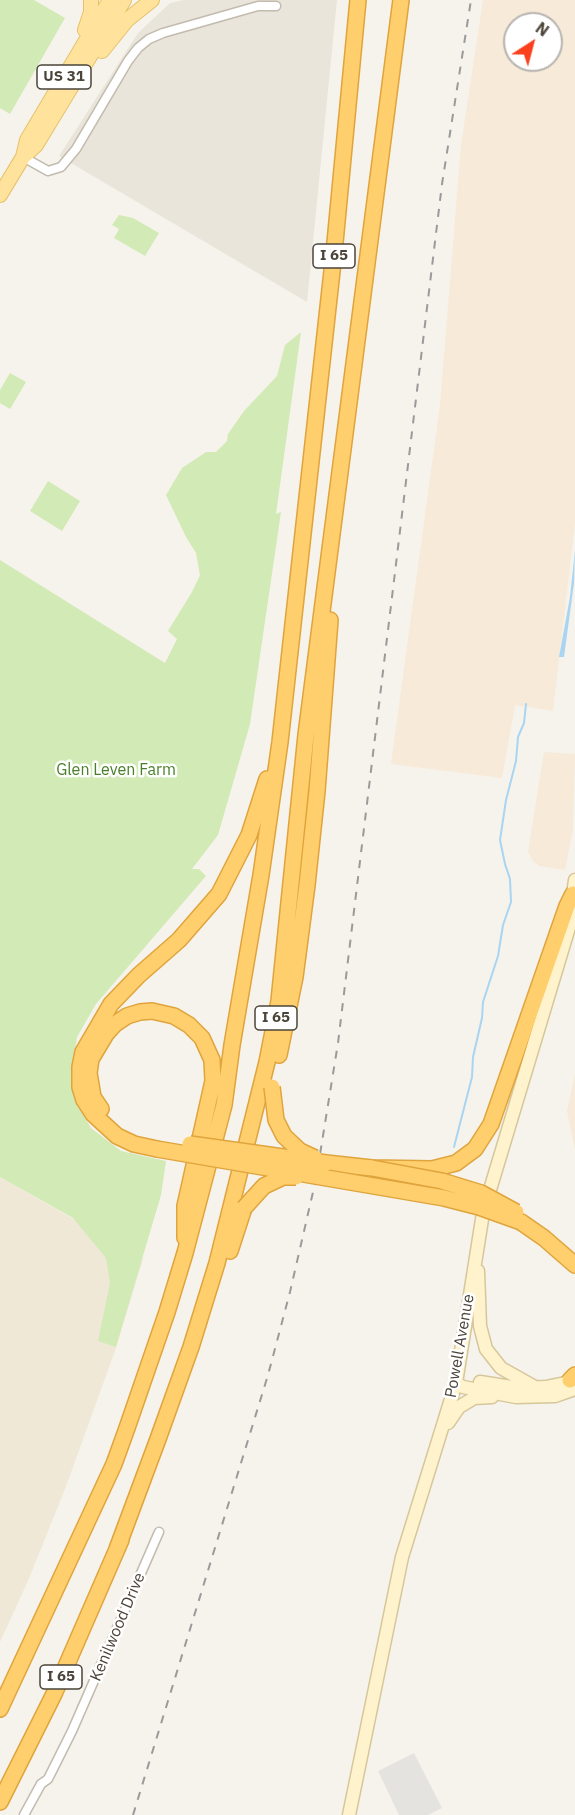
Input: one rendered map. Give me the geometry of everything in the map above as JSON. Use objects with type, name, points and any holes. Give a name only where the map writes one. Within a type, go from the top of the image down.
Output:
[{"type":"highway","name":"I 65","points":[[0,1709],[114,1464],[148,1370],[185,1253],[224,1106],[261,875],[279,742],[334,253],[358,0]]},
{"type":"highway","name":"I 65","points":[[0,1802],[54,1694],[117,1549],[158,1439],[211,1284],[238,1186],[267,1062],[279,1001],[306,735],[401,0]]},
{"type":"highway","points":[[394,56],[406,0]]},
{"type":"highway","points":[[325,1170],[284,1136],[276,1120],[272,1087],[295,977],[310,856],[325,705],[341,467]]},
{"type":"highway","points":[[279,742],[249,835],[219,894],[178,940],[111,1004],[83,1052],[80,1086],[84,1100],[93,1114],[117,1136],[134,1144],[157,1144],[325,1170],[522,1219],[575,1265]]},
{"type":"highway","points":[[117,1549],[172,1424],[212,1314],[244,1208],[264,1186],[283,1177],[325,1170],[439,1168],[456,1163],[475,1149],[490,1124],[574,887]]},
{"type":"highway","points":[[157,1144],[122,1130],[108,1119],[93,1096],[89,1073],[91,1059],[106,1034],[127,1016],[140,1012],[174,1016],[184,1021],[202,1038],[212,1060],[211,1096],[185,1206],[185,1253]]},
{"type":"highway","points":[[372,1168],[442,1181],[481,1194],[552,1234],[575,1256]]},
{"type":"main road","points":[[56,102],[88,24],[91,0]]},
{"type":"main road","name":"US 31","points":[[0,195],[23,157],[36,145],[110,0]]},
{"type":"main road","name":"US 31","points":[[56,102],[124,0]]},
{"type":"main road","points":[[56,102],[121,27],[152,0]]},
{"type":"main road","name":"Powell Avenue","points":[[350,1815],[402,1557],[456,1383],[477,1240],[492,1182],[573,914],[574,887]]},
{"type":"main road","points":[[477,1240],[480,1326],[484,1344],[501,1368],[533,1386]]},
{"type":"main road","points":[[456,1383],[464,1379],[518,1388],[552,1386],[574,1380]]},
{"type":"main road","points":[[456,1383],[463,1387],[504,1396],[526,1398],[545,1397],[574,1380]]},
{"type":"main road","points":[[441,1434],[459,1407],[474,1398],[504,1396]]},
{"type":"street","points":[[23,157],[48,171],[61,168],[76,149],[128,61],[138,48],[152,38],[254,7],[276,6]]},
{"type":"street","name":"Kenilwood Drive","points":[[24,1815],[40,1786],[48,1779],[72,1731],[159,1532]]},
{"type":"shaded area","points":[[184,0],[337,0],[307,302],[59,156],[138,33],[170,3]]},
{"type":"shaded area","points":[[483,0],[575,0],[575,524],[553,711],[515,705],[502,778],[391,764],[440,405],[461,145]]},
{"type":"shaded area","points":[[544,752],[575,754],[573,829],[565,870],[539,866],[528,852]]},
{"type":"shaded area","points":[[575,1074],[575,1150],[567,1111]]},
{"type":"shaded area","points":[[0,1177],[143,1259],[115,1351],[65,1489],[28,1581],[0,1642]]},
{"type":"shaded area","points":[[414,1753],[442,1808],[428,1815],[399,1815],[378,1771]]},
{"type":"green space","points":[[0,0],[34,0],[65,18],[10,114],[0,108]]},
{"type":"green space","points":[[119,215],[133,218],[159,233],[145,256],[114,238],[119,229],[112,225]]},
{"type":"green space","name":"Glen Leven Farm","points":[[301,332],[276,514],[281,512],[250,724],[218,835],[192,869],[199,869],[206,876],[96,1004],[77,1037],[71,1078],[75,1101],[91,1128],[121,1151],[166,1161],[161,1195],[116,1347],[98,1341],[110,1283],[106,1258],[73,1218],[0,1177],[0,560],[165,663],[177,639],[168,631],[200,575],[196,553],[166,495],[182,468],[206,452],[216,452],[227,441],[228,434],[244,411],[277,376],[285,345]]},
{"type":"green space","points":[[10,373],[26,382],[10,409],[0,403],[0,390]]},
{"type":"green space","points":[[48,481],[80,501],[62,531],[30,511]]},
{"type":"water","points":[[575,550],[574,583],[564,657],[559,657],[570,597]]},
{"type":"waterway","points":[[454,1147],[472,1077],[473,1057],[482,1018],[483,1002],[498,956],[503,925],[511,902],[510,879],[500,840],[526,704]]},
{"type":"railway","points":[[133,1815],[268,1375],[316,1179],[338,1043],[442,184],[471,0]]}]
